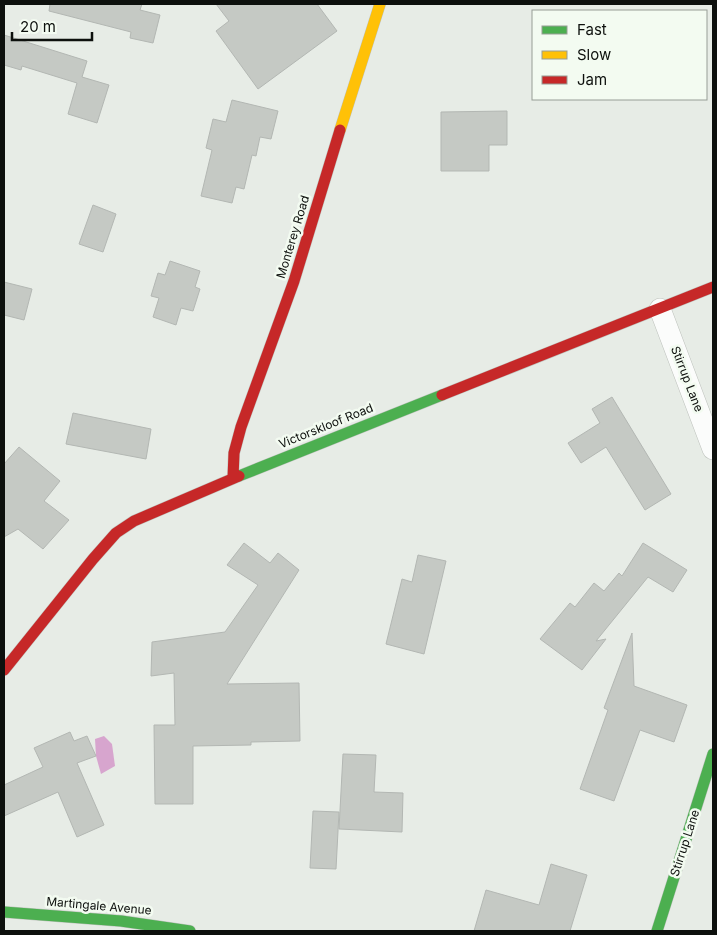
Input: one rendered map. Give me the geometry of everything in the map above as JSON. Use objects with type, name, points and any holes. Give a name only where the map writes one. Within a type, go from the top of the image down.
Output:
[{"type":"street","name":"Monterey Road","points":[[233,478],[234,453],[241,427],[294,281],[380,4]]},
{"type":"street","name":"Victorskloof Road","points":[[4,670],[93,558],[121,529],[134,521],[233,478],[713,287]]},
{"type":"street","name":"Stirrup Lane","points":[[660,309],[713,449]]},
{"type":"street","name":"Stirrup Lane","points":[[657,931],[713,754]]},
{"type":"street","name":"Martingale Avenue","points":[[4,912],[117,920],[190,931]]},
{"type":"shaded area","points":[[104,736],[112,744],[115,766],[101,774],[96,756],[95,739]]},
{"type":"building","points":[[50,4],[142,4],[140,10],[160,15],[153,43],[130,38],[131,32],[49,11]]},
{"type":"building","points":[[216,4],[317,4],[337,31],[258,89],[216,31],[229,21]]},
{"type":"building","points":[[4,35],[87,61],[82,77],[109,85],[97,123],[68,114],[77,83],[22,66],[21,70],[4,65]]},
{"type":"building","points":[[232,100],[278,111],[271,139],[260,137],[256,156],[252,155],[244,189],[236,187],[232,203],[201,196],[212,150],[206,148],[213,119],[226,122]]},
{"type":"building","points":[[507,111],[507,145],[489,145],[489,171],[441,171],[441,112]]},
{"type":"building","points":[[93,205],[116,214],[103,252],[79,244]]},
{"type":"building","points":[[170,261],[200,271],[195,287],[200,289],[193,311],[181,308],[176,325],[153,317],[159,298],[151,296],[158,273],[165,275]]},
{"type":"building","points":[[4,282],[32,289],[24,320],[4,315]]},
{"type":"building","points":[[612,397],[671,494],[645,510],[606,447],[581,463],[568,443],[600,423],[592,409]]},
{"type":"building","points":[[73,413],[151,429],[146,459],[66,444]]},
{"type":"building","points":[[19,447],[60,481],[44,501],[69,520],[43,549],[18,529],[4,537],[4,464]]},
{"type":"building","points":[[244,543],[270,563],[278,553],[299,570],[227,684],[299,683],[300,741],[251,742],[251,745],[193,746],[193,804],[155,804],[154,725],[175,725],[174,673],[151,676],[152,642],[225,632],[258,585],[227,565]]},
{"type":"building","points":[[643,543],[687,570],[673,592],[648,577],[596,641],[606,639],[582,670],[540,639],[570,603],[575,607],[594,583],[604,591],[619,573],[622,576]]},
{"type":"building","points":[[418,555],[446,561],[424,654],[386,644],[402,579],[412,582]]},
{"type":"building","points":[[632,633],[634,686],[687,705],[674,742],[640,730],[614,801],[580,789],[608,710],[604,708]]},
{"type":"building","points":[[70,732],[74,741],[87,736],[96,756],[77,763],[104,825],[77,837],[58,792],[4,816],[4,785],[43,767],[34,748]]},
{"type":"building","points":[[343,754],[376,755],[374,792],[403,793],[402,832],[339,829]]},
{"type":"building","points":[[313,811],[339,812],[336,869],[310,868]]},
{"type":"building","points":[[551,864],[587,875],[570,931],[474,931],[486,890],[539,905]]},
{"type":"traffic: fast","points":[[239,476],[442,395]]},
{"type":"traffic: fast","points":[[657,931],[713,754]]},
{"type":"traffic: fast","points":[[4,912],[121,921],[190,931]]},
{"type":"traffic: slow","points":[[340,130],[380,4]]},
{"type":"traffic: jam","points":[[233,478],[234,453],[241,427],[294,281],[340,130]]},
{"type":"traffic: jam","points":[[442,395],[713,287]]},
{"type":"traffic: jam","points":[[4,670],[116,533],[134,521],[239,476]]}]
